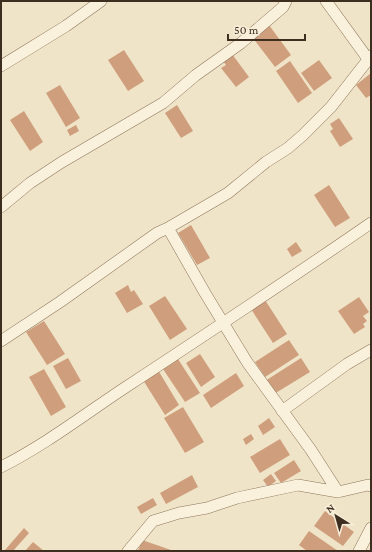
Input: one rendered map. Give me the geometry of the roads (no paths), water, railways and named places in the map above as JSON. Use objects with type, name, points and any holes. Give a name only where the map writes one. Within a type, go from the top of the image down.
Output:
[{"type":"street","points":[[1,66],[66,26],[101,1]]},
{"type":"street","points":[[1,207],[30,183],[62,162],[163,104],[196,75],[241,43],[283,7],[286,1]]},
{"type":"street","points":[[1,342],[60,302],[157,232],[168,228],[228,193],[266,162],[288,148],[304,135],[331,107],[369,58],[326,1]]},
{"type":"street","points":[[1,467],[19,458],[46,441],[371,223]]},
{"type":"street","points":[[168,228],[247,362],[311,450],[338,492]]},
{"type":"street","points":[[282,410],[347,364],[371,350]]},
{"type":"street","points":[[128,551],[153,521],[179,513],[207,508],[237,498],[298,486],[338,492],[368,485],[371,486]]},
{"type":"street","points":[[359,551],[371,528]]}]
